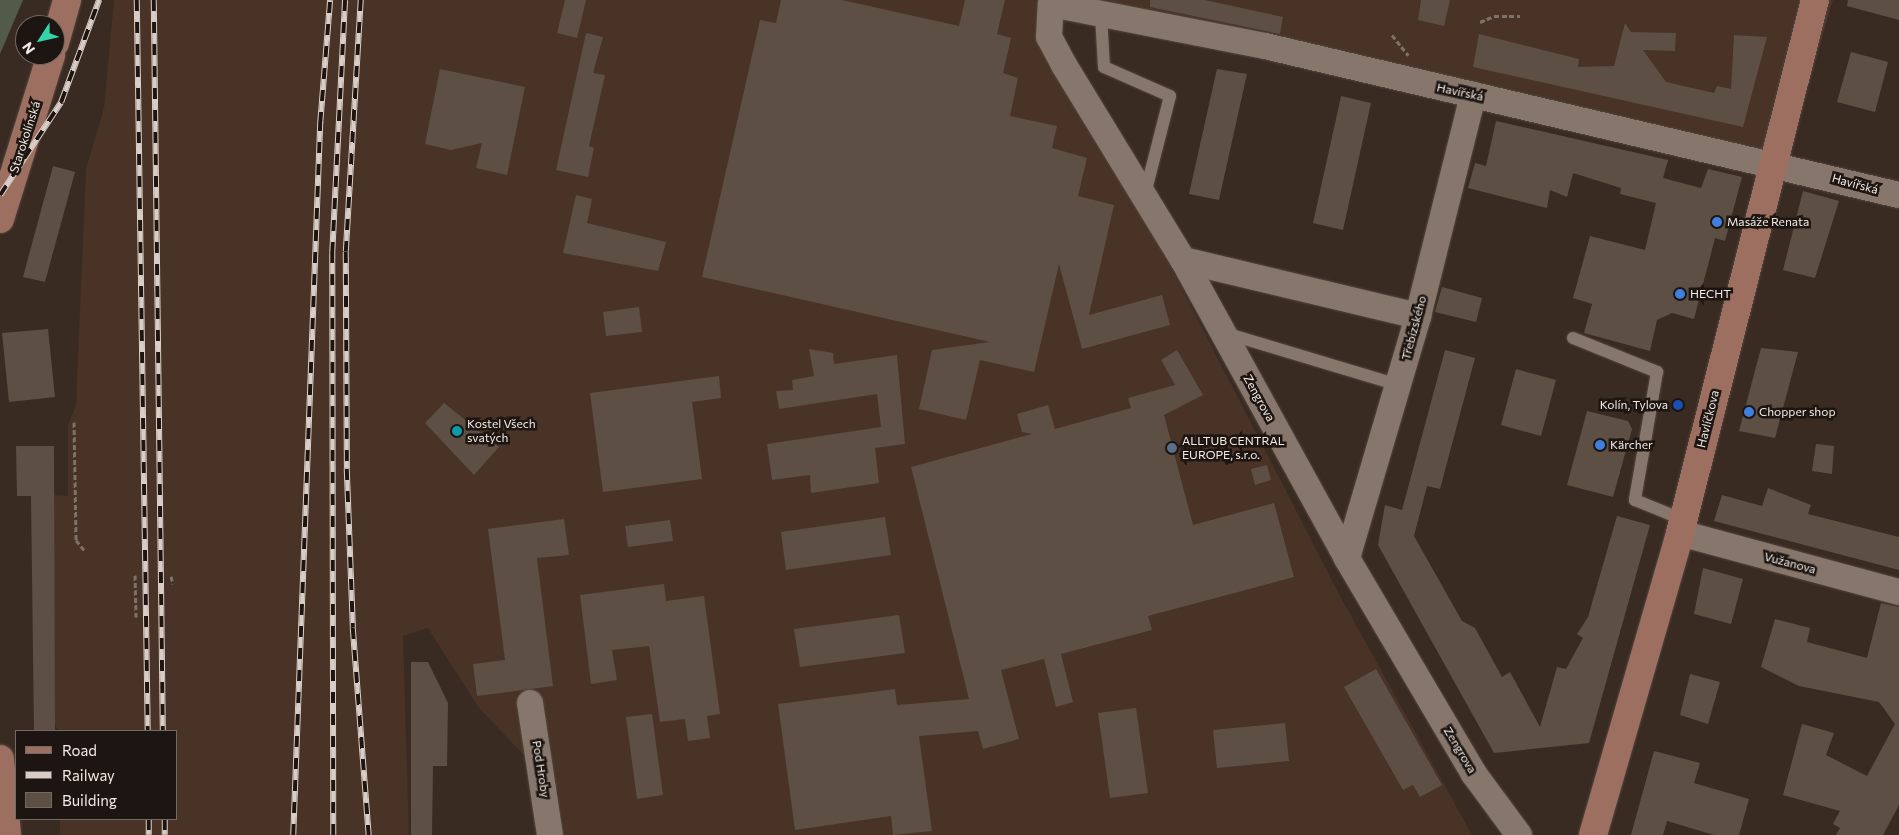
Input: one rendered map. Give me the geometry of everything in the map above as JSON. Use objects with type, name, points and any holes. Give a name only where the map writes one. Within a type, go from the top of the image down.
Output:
[{"type":"street","points":[[63,15],[67,0]]},
{"type":"street","name":"Havlíčkova","points":[[1593,835],[1682,527],[1771,162],[1815,0]]},
{"type":"street","name":"Havířská","points":[[1049,36],[1052,2],[1101,15],[1265,46],[1771,162],[1899,195]]},
{"type":"street","name":"Zengrova","points":[[1049,36],[1183,260],[1347,558],[1474,774],[1519,835]]},
{"type":"street","name":"Starokolínská","points":[[0,219],[48,65]]},
{"type":"street","name":"Třebízského","points":[[1347,558],[1418,316],[1473,95]]},
{"type":"street","points":[[1183,260],[1418,316]]},
{"type":"street","name":"Vužanova","points":[[1682,527],[1899,592]]},
{"type":"street","name":"Pod Hroby","points":[[530,703],[550,835]]},
{"type":"street","points":[[0,759],[7,835]]},
{"type":"lane","points":[[1101,15],[1104,67],[1170,96],[1145,197]]},
{"type":"lane","points":[[1223,332],[1398,385]]},
{"type":"lane","points":[[1574,338],[1656,372],[1635,500],[1682,527]]},
{"type":"path","points":[[1480,22],[1494,16],[1520,16]]},
{"type":"path","points":[[1392,35],[1407,53]]},
{"type":"path","points":[[74,422],[76,540],[84,550]]},
{"type":"path","points":[[135,575],[136,617]]},
{"type":"path","points":[[171,576],[173,584]]},
{"type":"shaded area","points":[[114,0],[1833,0],[1788,154],[1038,9],[1340,596],[1472,835],[561,835],[558,791],[479,708],[428,628],[403,636],[409,835],[60,835],[60,820],[178,820],[178,730],[58,730],[55,725],[52,495],[68,496],[68,425],[76,406],[86,169],[104,108]]},
{"type":"green space","points":[[0,0],[23,0],[15,15],[0,54]]},
{"type":"building","points":[[565,0],[586,0],[577,38],[557,33]]},
{"type":"building","points":[[781,0],[842,0],[959,26],[965,0],[1005,0],[997,34],[1011,38],[1003,73],[1018,78],[1010,116],[1057,126],[1052,148],[1087,158],[1078,196],[1114,205],[1089,315],[1162,295],[1170,325],[1082,349],[1059,264],[1034,372],[980,360],[966,420],[919,409],[932,350],[990,342],[702,277],[760,20],[776,23]]},
{"type":"building","points":[[1150,0],[1205,0],[1283,17],[1280,34],[1150,7]]},
{"type":"building","points":[[1421,0],[1450,0],[1444,26],[1418,20]]},
{"type":"building","points":[[1848,0],[1899,0],[1899,20],[1847,6]]},
{"type":"building","points":[[1625,23],[1631,32],[1676,33],[1675,51],[1643,50],[1666,82],[1714,93],[1717,86],[1731,89],[1734,35],[1767,37],[1743,127],[1473,67],[1479,34],[1579,59],[1578,67],[1614,66]]},
{"type":"building","points":[[586,33],[603,37],[593,73],[605,75],[589,146],[594,148],[588,177],[556,170]]},
{"type":"building","points":[[1851,52],[1888,62],[1875,112],[1837,102]]},
{"type":"building","points":[[440,69],[525,87],[507,175],[476,168],[482,143],[451,150],[425,144]]},
{"type":"building","points":[[1217,69],[1247,74],[1219,200],[1189,194]]},
{"type":"building","points":[[1341,96],[1371,103],[1343,230],[1313,223]]},
{"type":"building","points":[[1496,121],[1668,160],[1663,178],[1701,188],[1708,169],[1742,177],[1725,241],[1715,238],[1694,319],[1672,313],[1657,320],[1650,351],[1584,333],[1592,304],[1573,298],[1590,236],[1645,250],[1656,203],[1620,194],[1621,188],[1573,173],[1567,197],[1550,190],[1547,208],[1468,188],[1475,163],[1486,166]]},
{"type":"building","points":[[53,166],[75,172],[45,282],[23,277]]},
{"type":"building","points":[[1803,191],[1839,201],[1815,278],[1783,270]]},
{"type":"building","points":[[576,195],[592,199],[587,223],[666,242],[658,271],[563,253]]},
{"type":"building","points":[[1442,287],[1482,298],[1476,322],[1435,312]]},
{"type":"building","points":[[639,307],[642,332],[606,336],[603,312]]},
{"type":"building","points":[[48,329],[55,397],[9,402],[2,333]]},
{"type":"building","points":[[1761,348],[1798,352],[1775,438],[1739,431]]},
{"type":"building","points":[[809,349],[833,353],[834,364],[897,355],[905,444],[875,448],[879,483],[811,493],[810,475],[772,480],[767,444],[881,427],[877,394],[779,409],[776,391],[793,390],[792,380],[814,376]]},
{"type":"building","points":[[1177,350],[1203,395],[1164,415],[1193,525],[1274,503],[1294,577],[1148,616],[1152,630],[1061,654],[1073,702],[1056,707],[1044,659],[1001,670],[1019,739],[983,749],[978,731],[919,736],[932,831],[893,835],[891,816],[795,830],[778,704],[895,689],[897,705],[969,699],[911,467],[1032,434],[1022,432],[1017,414],[1048,405],[1055,429],[1131,408],[1128,398],[1175,385],[1161,360]]},
{"type":"building","points":[[1445,350],[1475,358],[1440,489],[1427,486],[1414,536],[1462,621],[1475,628],[1502,677],[1510,672],[1540,727],[1557,667],[1566,669],[1583,638],[1577,634],[1588,617],[1617,516],[1650,525],[1589,743],[1494,753],[1378,545],[1385,505],[1402,510]]},
{"type":"building","points":[[1516,369],[1556,380],[1541,436],[1501,425]]},
{"type":"building","points":[[719,376],[721,398],[692,402],[702,479],[603,492],[590,393]]},
{"type":"building","name":"Kostel Všech svatých","points":[[444,403],[499,447],[474,475],[425,423]]},
{"type":"building","points":[[1587,411],[1628,421],[1632,429],[1613,497],[1567,485]]},
{"type":"building","points":[[1816,444],[1834,446],[1832,474],[1812,471]]},
{"type":"building","points":[[16,446],[54,446],[55,730],[34,730],[31,496],[17,496]]},
{"type":"building","points":[[1267,465],[1271,480],[1255,485],[1251,469]]},
{"type":"building","points":[[1768,488],[1811,505],[1808,514],[1899,537],[1899,570],[1714,521],[1722,495],[1762,506]]},
{"type":"building","points":[[885,517],[891,555],[786,570],[781,532]]},
{"type":"building","points":[[564,519],[569,555],[537,558],[553,686],[477,696],[473,664],[505,660],[488,529]]},
{"type":"building","points":[[670,520],[673,541],[628,547],[625,526]]},
{"type":"building","points":[[1703,568],[1743,579],[1731,624],[1694,614]]},
{"type":"building","points":[[664,584],[666,601],[704,596],[720,714],[707,716],[710,738],[688,741],[685,719],[660,722],[649,646],[612,650],[617,680],[591,684],[580,595]]},
{"type":"building","points":[[1881,603],[1899,607],[1899,805],[1883,835],[1836,835],[1840,828],[1833,824],[1840,811],[1783,795],[1802,724],[1834,733],[1826,755],[1867,776],[1895,724],[1879,702],[1799,686],[1761,667],[1775,619],[1810,628],[1807,642],[1867,658]]},
{"type":"building","points":[[899,615],[905,653],[800,667],[794,629]]},
{"type":"building","points":[[411,662],[428,662],[448,703],[447,766],[433,766],[432,835],[411,835]]},
{"type":"building","points":[[1376,669],[1442,785],[1420,797],[1413,785],[1403,790],[1344,687]]},
{"type":"building","points":[[1690,674],[1720,682],[1708,724],[1680,715]]},
{"type":"building","points":[[1136,708],[1148,793],[1110,798],[1098,713]]},
{"type":"building","points":[[652,714],[663,795],[637,799],[626,717]]},
{"type":"building","points":[[1285,723],[1289,761],[1217,768],[1213,730]]},
{"type":"building","points":[[1654,751],[1700,763],[1694,783],[1749,799],[1739,835],[1714,835],[1667,821],[1663,835],[1631,835]]},
{"type":"railway","points":[[0,195],[61,102],[99,0]]},
{"type":"railway","points":[[137,0],[148,730]]},
{"type":"railway","points":[[154,0],[163,730]]},
{"type":"railway","points":[[293,835],[320,123],[330,0]]},
{"type":"railway","points":[[333,835],[332,253],[345,0]]},
{"type":"railway","points":[[361,0],[346,252],[347,469],[353,628],[369,835]]},
{"type":"railway","points":[[149,820],[149,835]]},
{"type":"railway","points":[[165,820],[165,835]]},
{"type":"place","name":"Masáže Renata","points":[[1717,222]]},
{"type":"place","name":"HECHT","points":[[1680,294]]},
{"type":"place","name":"Kolín, Tylova","points":[[1678,405]]},
{"type":"place","name":"Chopper shop","points":[[1749,412]]},
{"type":"place","name":"Kostel Všech svatých","points":[[457,431]]},
{"type":"place","name":"Kärcher","points":[[1600,445]]},
{"type":"place","name":"ALLTUB CENTRAL EUROPE, s.r.o.","points":[[1172,448]]}]
